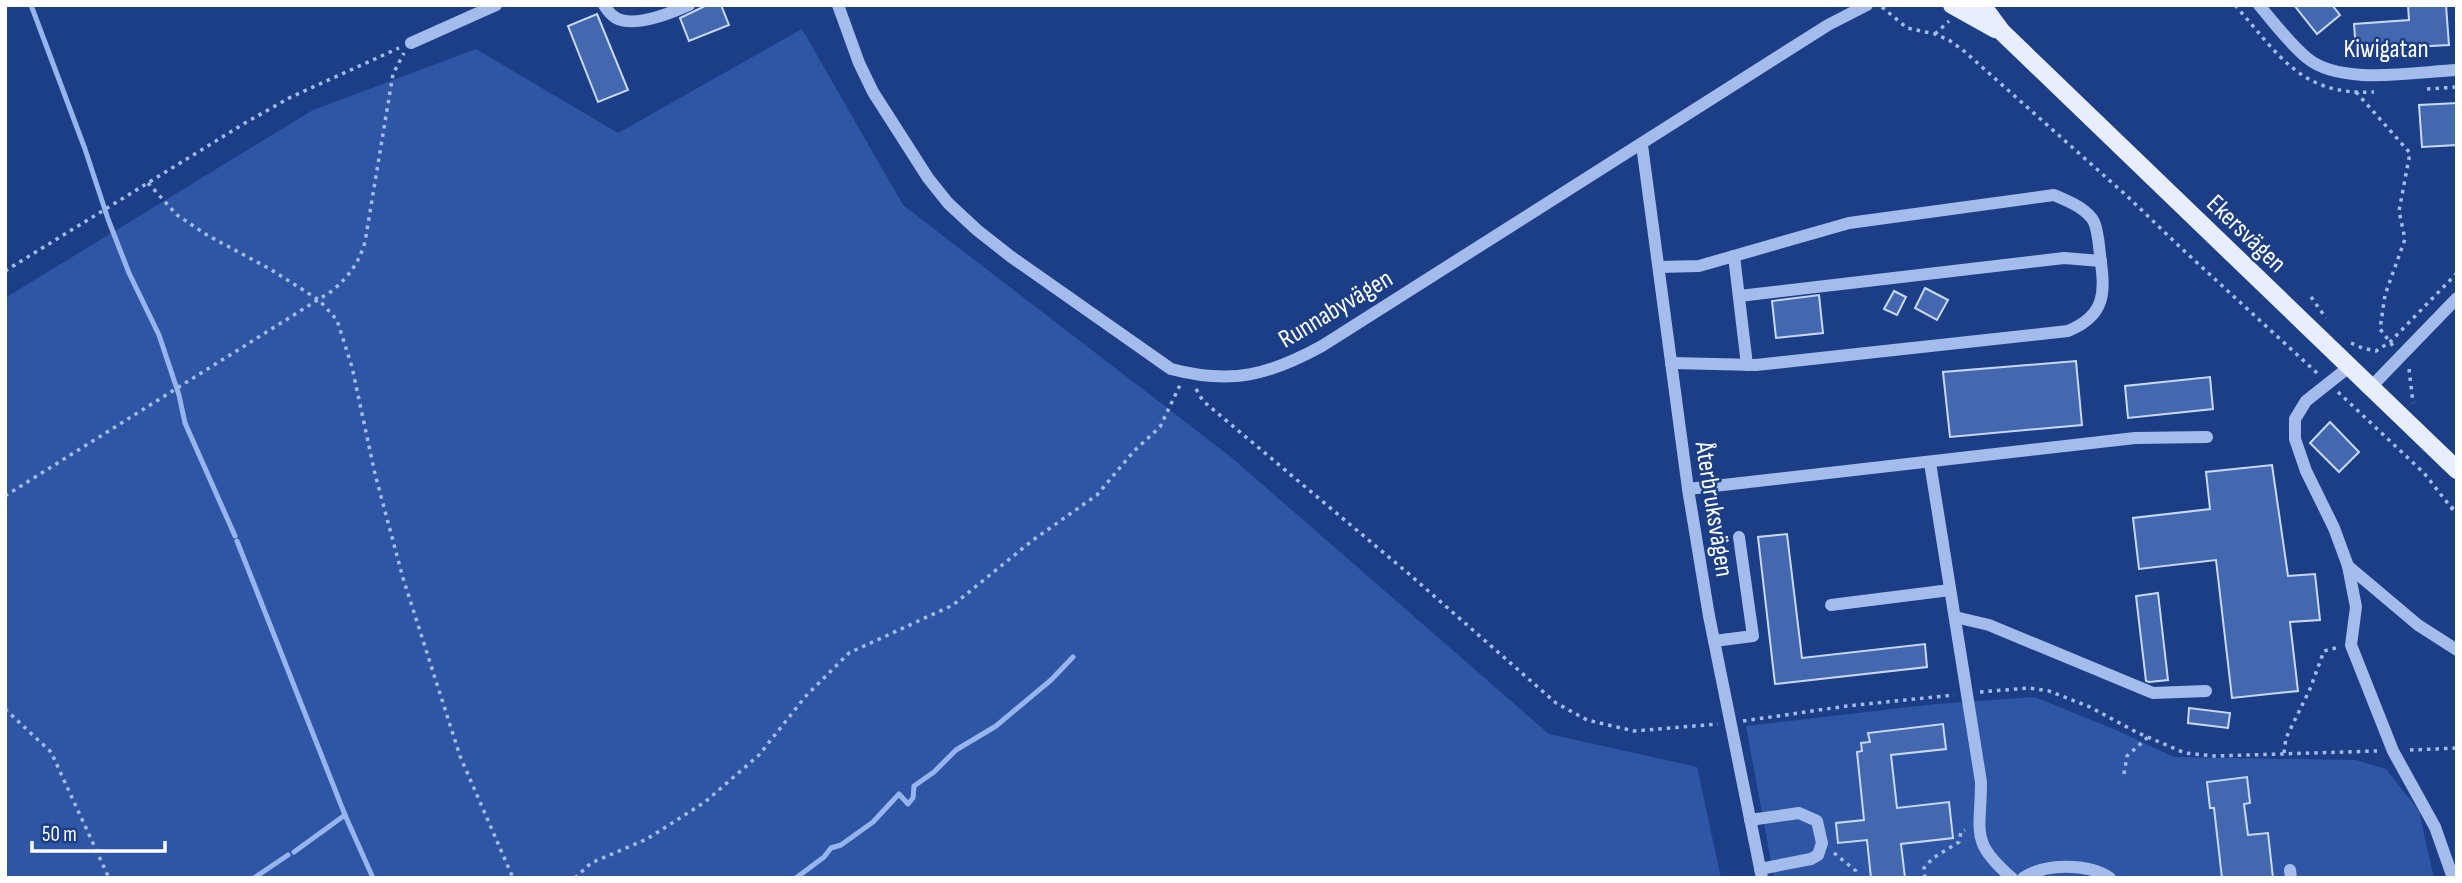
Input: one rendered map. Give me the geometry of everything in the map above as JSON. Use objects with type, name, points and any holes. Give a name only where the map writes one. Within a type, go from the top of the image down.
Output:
[{"type":"main road","name":"Ekersvägen","points":[[1952,5],[2002,32]]},
{"type":"main road","name":"Ekersvägen","points":[[1982,5],[2002,32],[2457,470]]},
{"type":"street","points":[[411,43],[496,5]]},
{"type":"street","points":[[604,5],[619,20],[629,21],[656,18],[689,5]]},
{"type":"street","name":"Runnabyvägen","points":[[838,5],[859,63],[873,92],[928,178],[948,203],[1010,256],[1171,369],[1185,373],[1237,377],[1262,373],[1291,363],[1322,346],[1828,25],[1867,5]]},
{"type":"street","name":"Runnabyvägen","points":[[1828,25],[1847,5]]},
{"type":"street","name":"Kiwigatan","points":[[2259,5],[2307,58],[2331,71],[2360,75],[2457,70]]},
{"type":"street","name":"Återbruksvägen","points":[[1642,145],[1688,489],[1714,641],[1761,873]]},
{"type":"street","points":[[1658,267],[1699,267],[1849,223],[2054,195],[2082,209],[2094,221],[2104,282],[2099,307],[2094,316],[2068,331],[1747,365],[1671,363]]},
{"type":"street","points":[[1734,256],[1747,365]]},
{"type":"street","points":[[1739,296],[2064,258],[2101,261]]},
{"type":"street","points":[[2370,388],[2457,298]]},
{"type":"street","points":[[2349,367],[2306,401],[2295,419],[2295,439],[2306,471],[2334,528],[2348,565],[2356,607],[2351,645],[2393,751],[2435,828],[2454,872]]},
{"type":"street","points":[[1688,489],[2122,440],[2207,437]]},
{"type":"street","points":[[1930,463],[1981,782],[1977,826],[1983,846],[1993,862],[2012,878]]},
{"type":"street","points":[[1714,641],[1754,636],[1739,537]]},
{"type":"street","points":[[2348,565],[2418,625],[2457,650]]},
{"type":"street","points":[[1831,605],[1950,590]]},
{"type":"street","points":[[1955,617],[1989,625],[2152,693],[2206,691]]},
{"type":"street","points":[[1750,820],[1799,813],[1817,821],[1822,843],[1818,855],[1811,859],[1761,873]]},
{"type":"street","points":[[2023,878],[2032,872],[2060,867],[2090,869],[2110,878]]},
{"type":"path","points":[[1880,5],[1907,28],[1935,34],[1964,51],[2084,156],[2424,473],[2457,515]]},
{"type":"path","points":[[5,271],[291,97],[411,43]]},
{"type":"path","points":[[5,496],[319,300],[346,278],[361,256],[393,74],[411,43]]},
{"type":"path","points":[[2356,92],[2410,153],[2399,211],[2404,240],[2385,295],[2380,329],[2409,368],[2413,404],[2412,411],[2404,420]]},
{"type":"path","points":[[148,183],[177,215],[319,300],[337,320],[352,366],[375,474],[393,539],[460,756],[513,878]]},
{"type":"path","points":[[2348,341],[2376,351],[2390,342],[2457,273]]},
{"type":"path","points":[[2311,297],[2328,321]]},
{"type":"path","points":[[1185,373],[1203,401],[1409,574],[1556,703],[1587,720],[1634,731],[1730,723],[1847,706],[2029,688],[2049,691],[2090,707],[2185,753],[2215,756],[2457,748]]},
{"type":"path","points":[[576,878],[591,863],[647,839],[705,802],[760,755],[805,697],[849,653],[953,605],[1033,540],[1097,495],[1134,451],[1160,428],[1185,373]]},
{"type":"path","points":[[2451,509],[2457,503]]},
{"type":"path","points":[[2284,753],[2286,738],[2310,690],[2324,651],[2351,645]]},
{"type":"path","points":[[5,709],[51,752],[109,878]]},
{"type":"path","points":[[2124,774],[2127,756],[2148,737]]},
{"type":"path","points":[[1925,878],[1924,868],[1933,858],[1959,842],[1961,832],[1977,826]]},
{"type":"path","points":[[1822,843],[1856,871],[1858,878]]},
{"type":"shaded area","points":[[802,29],[903,205],[1231,457],[1549,734],[1697,767],[1721,878],[5,878],[5,298],[313,110],[476,49],[618,133]]},
{"type":"shaded area","points":[[2035,697],[2174,757],[2356,760],[2386,769],[2419,811],[2434,878],[1774,878],[1746,726],[1936,704]]},
{"type":"building","points":[[707,5],[721,5],[729,25],[689,41],[680,18]]},
{"type":"building","points":[[2294,5],[2332,5],[2340,15],[2317,34]]},
{"type":"building","points":[[2408,5],[2446,5],[2449,45],[2356,50],[2354,24],[2409,20]]},
{"type":"building","points":[[597,14],[628,90],[598,102],[568,26]]},
{"type":"building","points":[[2457,103],[2457,145],[2422,147],[2419,105]]},
{"type":"building","points":[[1925,288],[1948,300],[1937,320],[1915,308]]},
{"type":"building","points":[[1894,291],[1906,297],[1897,315],[1884,309]]},
{"type":"building","points":[[1819,295],[1823,333],[1776,338],[1772,301]]},
{"type":"building","points":[[2076,361],[2082,425],[1950,437],[1943,372]]},
{"type":"building","points":[[2210,377],[2213,409],[2128,418],[2125,386]]},
{"type":"building","points":[[2330,422],[2359,452],[2339,472],[2310,443]]},
{"type":"building","points":[[2272,465],[2288,576],[2315,574],[2320,620],[2290,622],[2298,691],[2232,698],[2216,560],[2139,569],[2133,518],[2210,509],[2206,472]]},
{"type":"building","points":[[1787,534],[1802,658],[1925,644],[1927,667],[1775,684],[1758,537]]},
{"type":"building","points":[[2158,593],[2168,680],[2149,682],[2146,681],[2136,596]]},
{"type":"building","points":[[2189,708],[2230,713],[2228,728],[2188,723]]},
{"type":"building","points":[[1943,724],[1946,749],[1891,755],[1897,808],[1949,802],[1953,838],[1901,844],[1905,878],[1871,878],[1867,840],[1838,843],[1836,823],[1864,820],[1857,752],[1862,751],[1861,743],[1870,742],[1868,733]]},
{"type":"building","points":[[2247,777],[2250,803],[2244,804],[2248,835],[2268,833],[2273,878],[2222,878],[2214,808],[2210,808],[2207,782]]},
{"type":"waterway","points":[[31,5],[108,219],[129,273],[159,335],[179,395],[185,423],[235,536]]},
{"type":"waterway","points":[[237,541],[345,815],[373,878]]},
{"type":"waterway","points":[[796,878],[824,857],[831,848],[841,845],[873,822],[899,794],[908,804],[913,798],[914,786],[934,772],[956,750],[996,726],[1051,680],[1073,657]]},
{"type":"waterway","points":[[294,852],[345,815]]},
{"type":"waterway","points":[[254,878],[288,855]]}]
